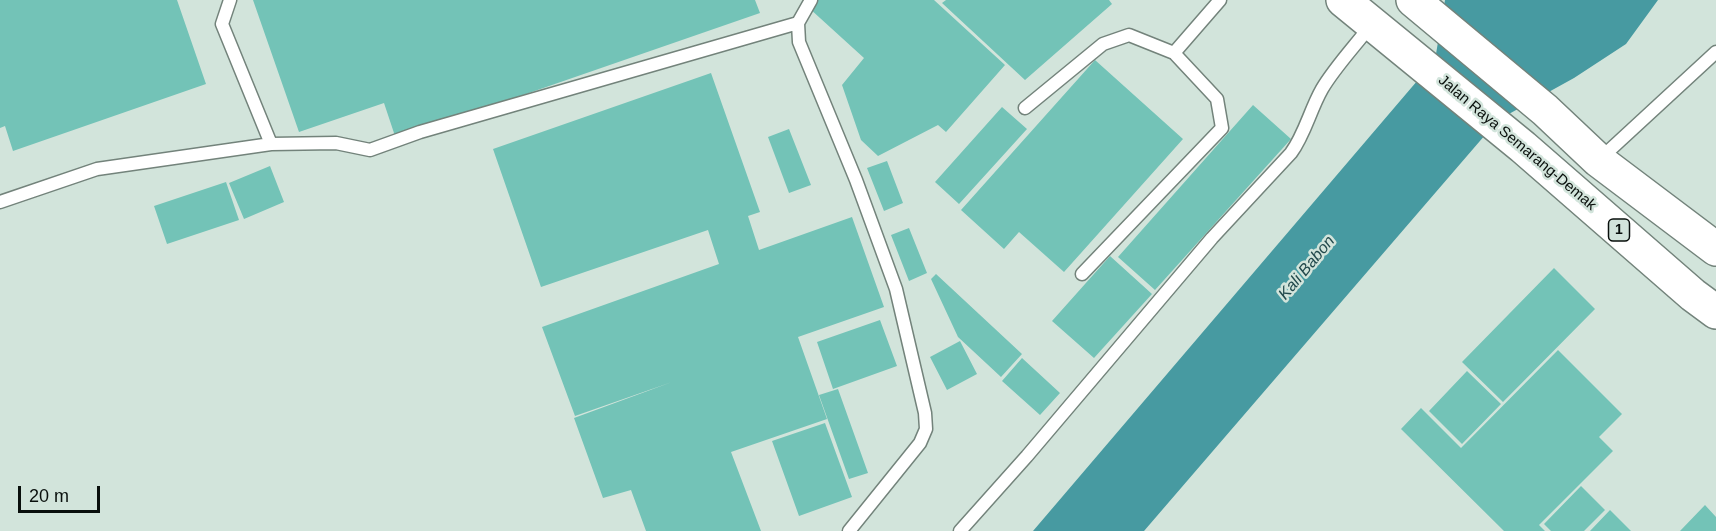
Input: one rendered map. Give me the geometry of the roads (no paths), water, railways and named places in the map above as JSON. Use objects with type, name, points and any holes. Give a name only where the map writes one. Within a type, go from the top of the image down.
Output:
[{"type":"highway","name":"Jalan Raya Semarang-Demak","points":[[1343,0],[1523,147],[1693,295],[1716,312]]},
{"type":"highway","points":[[1418,5],[1545,110],[1598,160],[1716,249]]},
{"type":"lane","points":[[230,0],[222,24],[271,144]]},
{"type":"lane","points":[[811,0],[798,23],[799,42],[856,180],[896,289],[925,413],[926,429],[920,443],[849,531]]},
{"type":"lane","points":[[1174,53],[1220,0]]},
{"type":"lane","points":[[0,202],[97,169],[271,144],[336,143],[370,150],[420,132],[798,23]]},
{"type":"lane","points":[[960,531],[1027,456],[1212,238],[1291,153],[1300,141],[1306,122],[1323,88],[1383,32]]},
{"type":"lane","points":[[1025,108],[1103,44],[1129,35],[1174,53],[1217,99],[1222,128],[1082,274]]},
{"type":"lane","points":[[1598,160],[1716,52]]},
{"type":"water","name":"Kali Babon","points":[[1445,0],[1658,0],[1626,44],[1574,78],[1498,120],[1144,531],[1033,531],[1435,60]]}]
